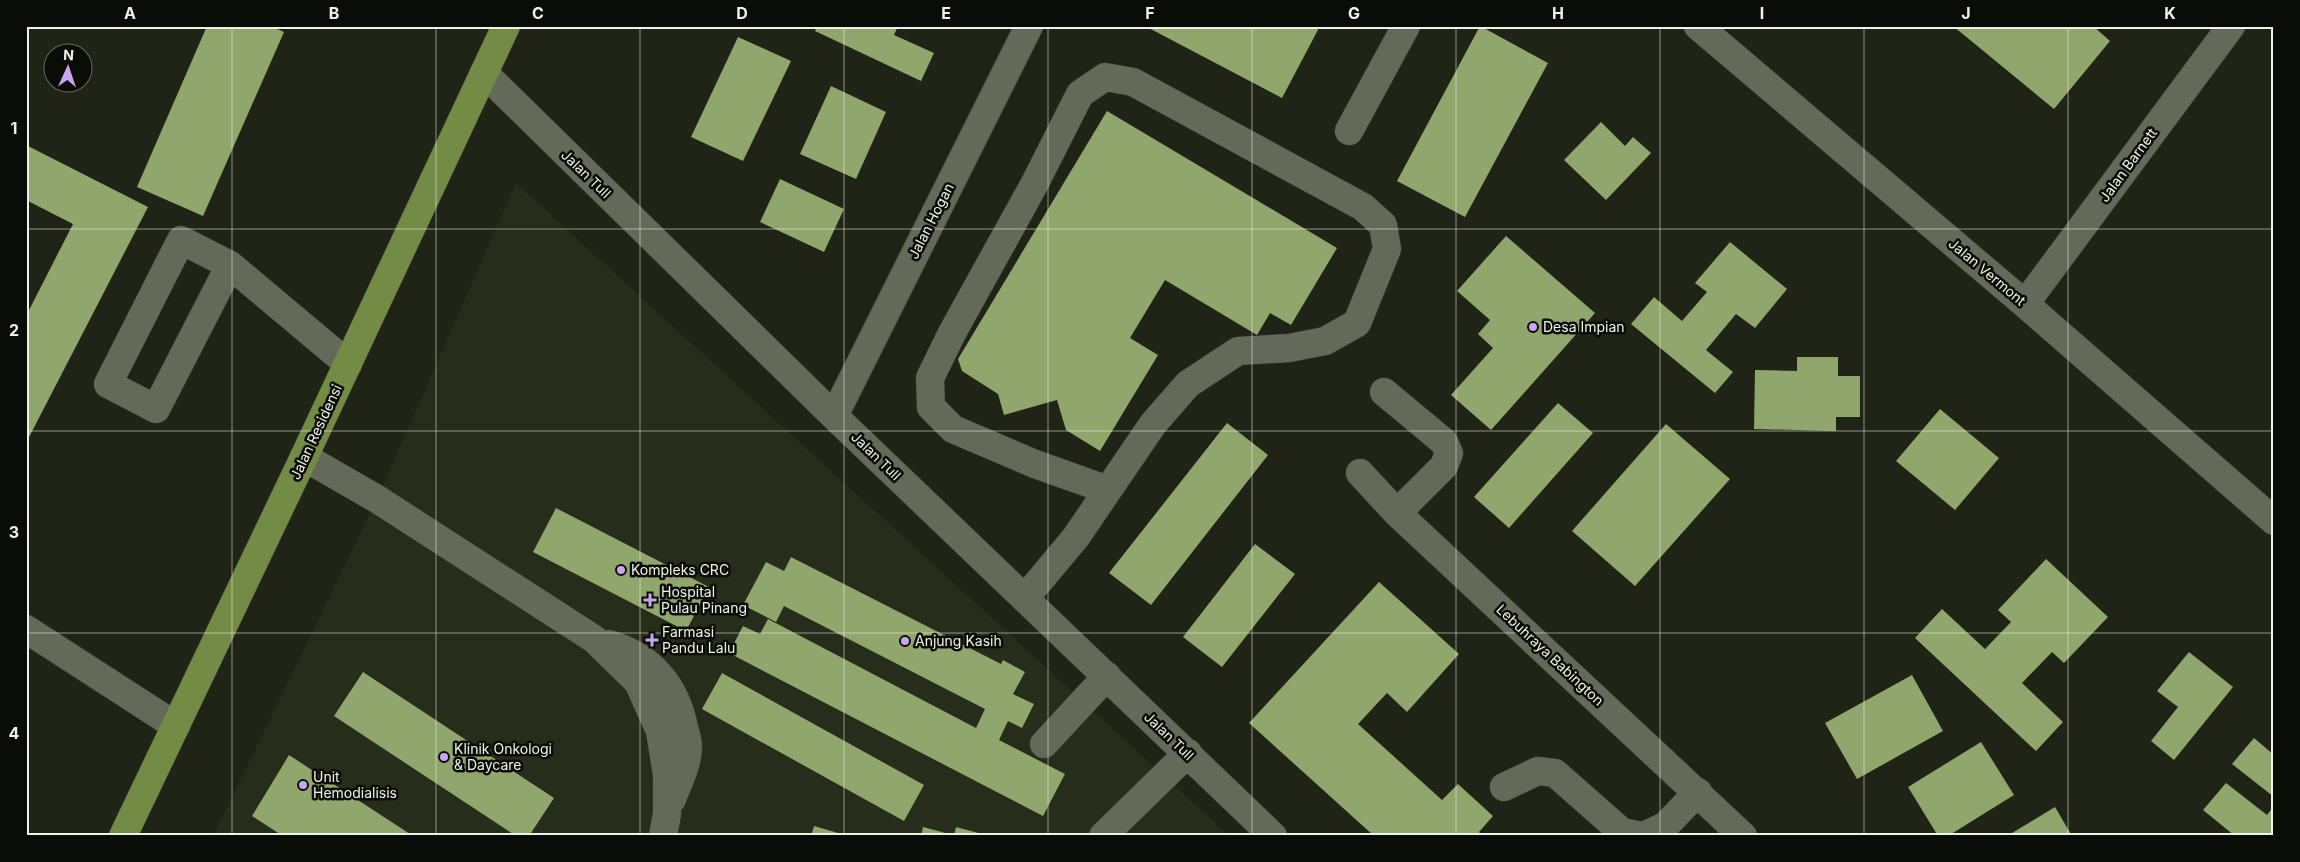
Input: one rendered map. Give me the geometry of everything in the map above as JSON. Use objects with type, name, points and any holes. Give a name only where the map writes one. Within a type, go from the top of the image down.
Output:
[{"type":"main road","name":"Jalan Residensi","points":[[123,836],[348,364],[506,26]]},
{"type":"street","name":"Jalan Hogan","points":[[834,416],[1029,26]]},
{"type":"street","points":[[1350,131],[1406,26]]},
{"type":"street","name":"Jalan Vermont","points":[[1698,26],[2025,304],[2274,521]]},
{"type":"street","name":"Jalan Barnett","points":[[2025,304],[2231,26]]},
{"type":"street","name":"Jalan Tull","points":[[484,73],[834,416],[1273,836]]},
{"type":"street","points":[[1025,598],[1076,537],[1153,424],[1188,384],[1238,351],[1289,348],[1325,341],[1357,323],[1387,249],[1384,225],[1363,207],[1133,82],[1105,77],[1080,94],[1035,182],[952,333],[930,378],[931,407],[953,428],[1036,464],[1108,490]]},
{"type":"street","points":[[230,265],[156,409],[108,384],[180,240],[230,265],[348,364]]},
{"type":"street","points":[[1384,392],[1444,442],[1449,453],[1444,466],[1397,513]]},
{"type":"street","points":[[304,457],[391,508],[594,639],[638,682],[660,731],[667,776],[665,825]]},
{"type":"street","name":"Lebuhraya Babington","points":[[1360,473],[1397,513],[1743,836]]},
{"type":"street","points":[[26,629],[176,726]]},
{"type":"street","points":[[1044,744],[1107,676]]},
{"type":"street","points":[[1103,836],[1188,753]]},
{"type":"street","points":[[1504,787],[1538,771],[1555,773],[1622,832],[1643,836],[1665,826],[1698,792]]},
{"type":"shaded area","name":"Hospital Pulau Pinang","points":[[516,183],[1229,836],[213,836],[377,499]]},
{"type":"building","points":[[207,26],[270,26],[284,32],[203,216],[137,187]]},
{"type":"building","points":[[817,26],[898,26],[894,35],[934,53],[921,81],[815,31]]},
{"type":"building","points":[[1145,26],[1320,26],[1282,98]]},
{"type":"building","points":[[1480,26],[1548,63],[1465,217],[1397,181]]},
{"type":"building","points":[[1953,26],[2093,26],[2110,41],[2054,109]]},
{"type":"building","points":[[738,37],[791,61],[743,161],[691,137]]},
{"type":"building","points":[[831,86],[886,112],[856,179],[800,154]]},
{"type":"building","points":[[1107,111],[1337,248],[1291,325],[1270,313],[1257,335],[1165,280],[1130,338],[1158,355],[1100,451],[1066,430],[1057,400],[1004,415],[998,394],[962,371],[958,359]]},
{"type":"building","points":[[1601,122],[1625,146],[1633,137],[1651,153],[1606,200],[1564,160]]},
{"type":"building","points":[[26,145],[148,207],[26,443],[26,316],[73,224],[26,200]]},
{"type":"building","points":[[780,179],[844,209],[824,252],[760,222]]},
{"type":"building","name":"Desa Impian","points":[[1506,236],[1595,313],[1491,430],[1451,395],[1493,348],[1478,334],[1490,320],[1457,291]]},
{"type":"building","points":[[1730,242],[1787,289],[1755,328],[1736,314],[1706,350],[1733,372],[1715,393],[1631,324],[1654,297],[1682,321],[1707,292],[1695,283]]},
{"type":"building","points":[[1797,357],[1838,357],[1838,376],[1860,376],[1860,417],[1836,417],[1836,431],[1754,429],[1755,370],[1797,371]]},
{"type":"building","points":[[1558,403],[1593,433],[1509,528],[1474,497]]},
{"type":"building","points":[[1940,409],[1999,458],[1955,510],[1896,461]]},
{"type":"building","points":[[1227,423],[1268,455],[1151,605],[1109,573]]},
{"type":"building","points":[[1666,424],[1730,479],[1635,586],[1572,531]]},
{"type":"building","name":"Kompleks CRC","points":[[556,508],[709,587],[686,631],[533,552]]},
{"type":"building","points":[[1255,544],[1295,574],[1222,667],[1183,637]]},
{"type":"building","points":[[791,557],[1001,664],[1003,660],[1025,672],[1013,694],[1034,704],[1022,728],[1008,721],[999,740],[1065,774],[1043,816],[729,653],[743,626],[760,634],[768,619],[976,728],[985,709],[784,606],[776,622],[743,605],[766,562],[784,571]]},
{"type":"building","points":[[2046,559],[2108,617],[2064,663],[2052,652],[2022,683],[2063,722],[2036,751],[1915,638],[1942,609],[1985,649],[2011,622],[1998,610]]},
{"type":"building","points":[[1379,582],[1459,654],[1407,712],[1387,693],[1358,724],[1442,800],[1458,784],[1493,816],[1479,832],[1483,836],[1374,836],[1249,723]]},
{"type":"building","points":[[2189,652],[2233,687],[2174,760],[2151,741],[2178,707],[2157,691]]},
{"type":"building","name":"Klinik Onkologi & Daycare","points":[[363,672],[554,798],[529,836],[516,836],[334,716]]},
{"type":"building","points":[[722,673],[924,785],[904,821],[702,709]]},
{"type":"building","points":[[1912,675],[1943,731],[1857,779],[1825,723]]},
{"type":"building","points":[[2254,738],[2274,755],[2274,797],[2232,764]]},
{"type":"building","points":[[1981,742],[2014,795],[1948,836],[1938,836],[1908,787]]},
{"type":"building","name":"Unit Hemodialisis","points":[[289,755],[413,836],[283,836],[252,816]]},
{"type":"building","points":[[2226,783],[2267,815],[2274,806],[2274,836],[2235,836],[2203,810]]},
{"type":"building","points":[[2055,807],[2072,836],[2007,836]]},
{"type":"building","points":[[814,826],[845,835],[845,836],[811,836]]},
{"type":"building","points":[[923,827],[953,835],[953,836],[921,836]]},
{"type":"building","points":[[956,827],[986,835],[986,836],[954,836]]},
{"type":"place","name":"Desa Impian","points":[[1533,327]]},
{"type":"place","name":"Kompleks CRC","points":[[621,570]]},
{"type":"place","name":"Hospital Pulau Pinang","points":[[650,600]]},
{"type":"place","name":"Farmasi Pandu Lalu","points":[[652,640]]},
{"type":"place","name":"Anjung Kasih","points":[[905,641]]},
{"type":"place","name":"Klinik Onkologi & Daycare","points":[[444,757]]},
{"type":"place","name":"Unit Hemodialisis","points":[[303,785]]}]
